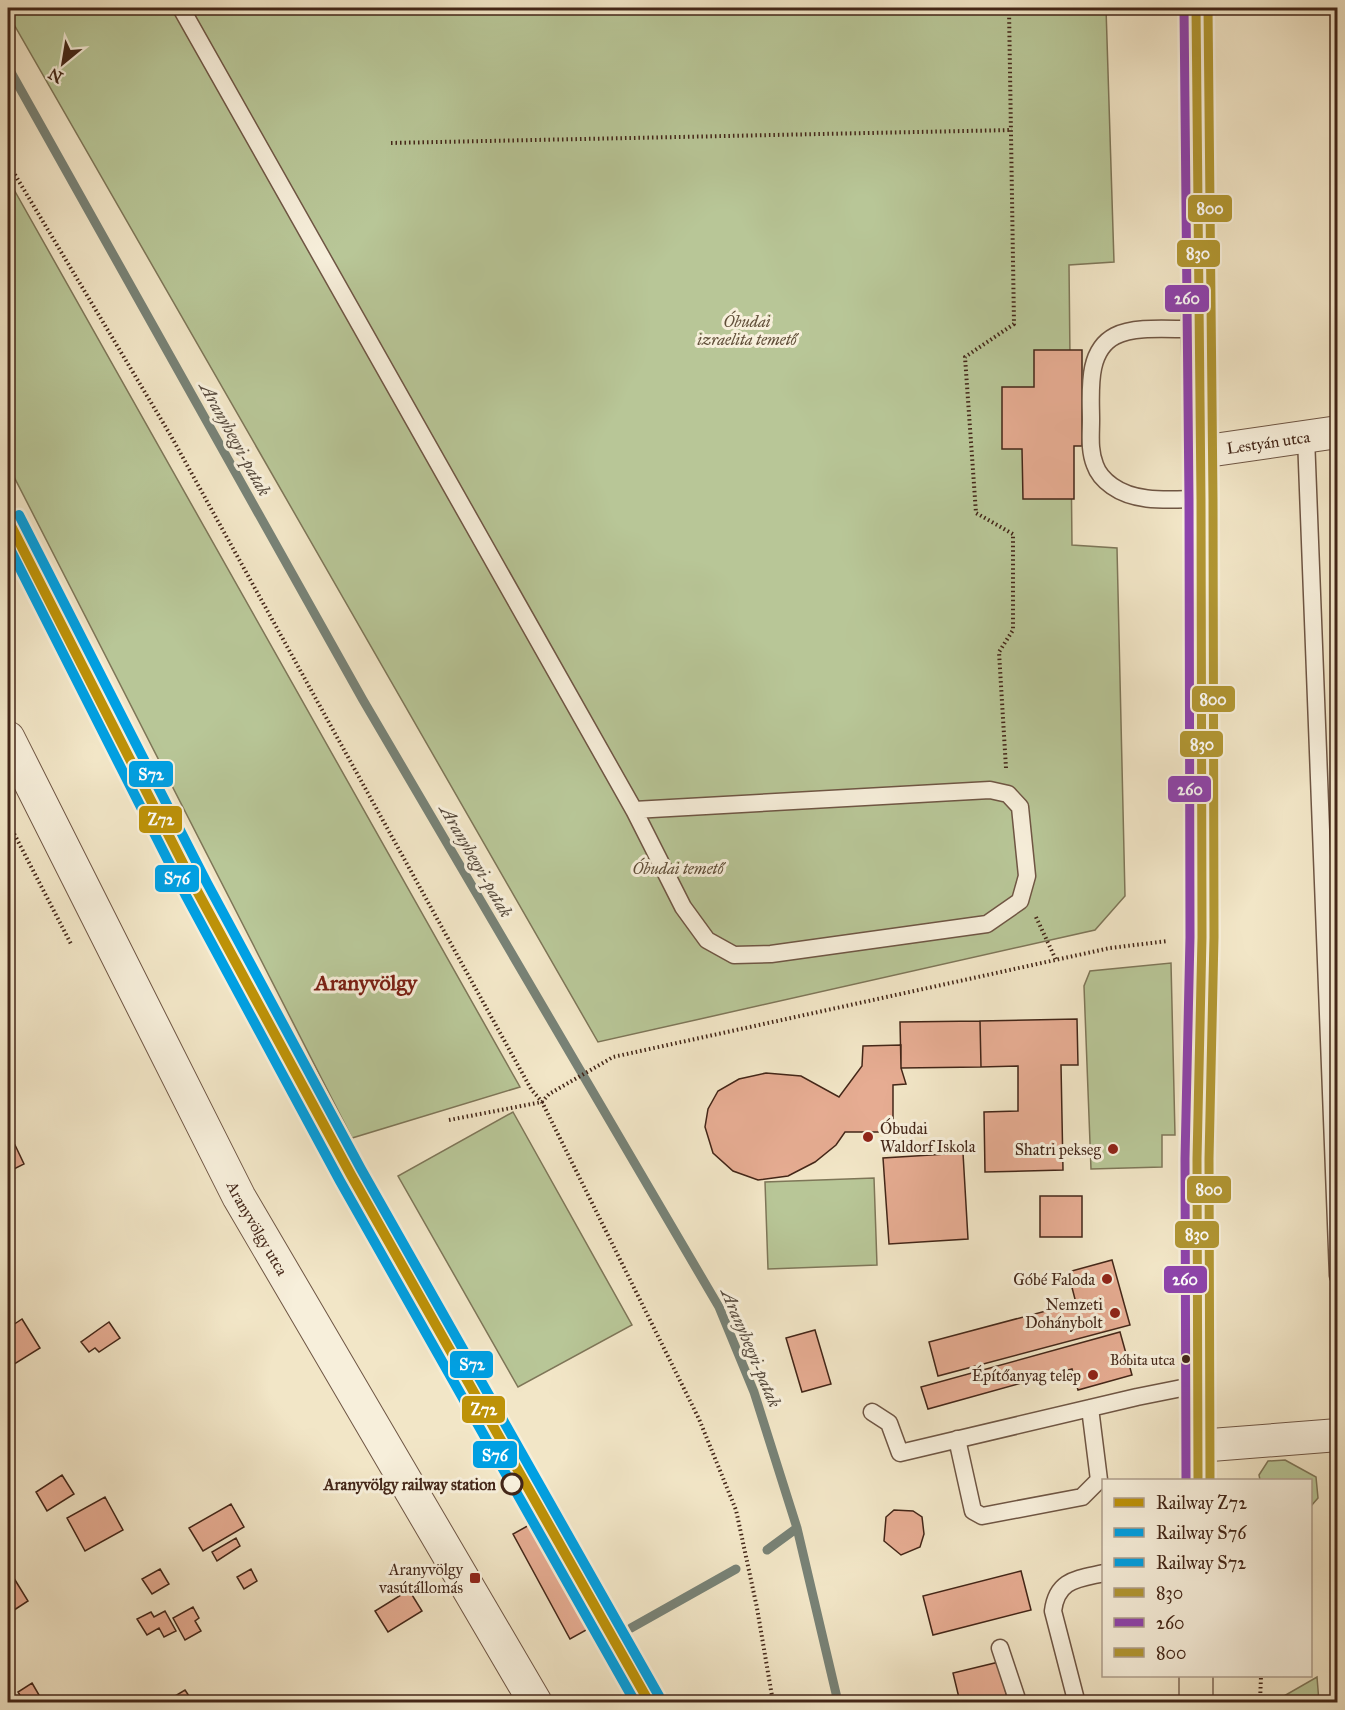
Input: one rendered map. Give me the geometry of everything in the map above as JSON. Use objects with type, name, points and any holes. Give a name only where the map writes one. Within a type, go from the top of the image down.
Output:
[{"type":"main road","points":[[1196,8],[1198,330],[1202,499],[1202,937],[1197,1159],[1198,1479]]},
{"type":"main road","points":[[1196,1677],[1196,1702]]},
{"type":"street","name":"Lestyán utca","points":[[1200,452],[1338,432]]},
{"type":"street","name":"Aranyvölgy utca","points":[[8,738],[239,1197],[532,1701]]},
{"type":"street","points":[[1198,1446],[1338,1435]]},
{"type":"lane","points":[[181,8],[634,810],[683,907],[707,940],[734,955],[771,954],[987,924],[1020,901],[1026,876],[1020,807],[1008,794],[990,790],[634,810]]},
{"type":"lane","points":[[1198,330],[1124,332],[1113,336],[1104,345],[1096,358],[1090,376],[1090,453],[1102,477],[1113,487],[1127,494],[1141,499],[1202,499]]},
{"type":"lane","points":[[1306,437],[1338,1276]]},
{"type":"lane","points":[[872,1412],[889,1423],[900,1453],[1197,1385]]},
{"type":"lane","points":[[957,1439],[973,1510],[982,1516],[1082,1497],[1099,1480],[1090,1408]]},
{"type":"lane","points":[[1071,1702],[1076,1700],[1053,1611],[1054,1602],[1058,1593],[1071,1580],[1102,1572]]},
{"type":"lane","points":[[1000,1648],[1018,1702]]},
{"type":"path","points":[[1008,794],[999,652],[1013,630],[1013,534],[976,513],[965,357],[1014,324],[1009,8]]},
{"type":"path","points":[[391,143],[1012,130]]},
{"type":"path","points":[[8,163],[171,436],[531,1089],[542,1102],[699,1419],[736,1510],[757,1608],[773,1702]]},
{"type":"path","points":[[1020,901],[1030,904],[1056,960]]},
{"type":"path","points":[[449,1120],[542,1102],[549,1094],[613,1057],[1110,948],[1202,937]]},
{"type":"path","points":[[1260,1702],[1261,1677]]},
{"type":"green space","name":"Óbudai izraelita temető","points":[[8,8],[1106,8],[1114,262],[1069,265],[1072,545],[1117,548],[1125,896],[1095,930],[598,1042],[8,14]]},
{"type":"green space","points":[[8,179],[520,1087],[352,1138],[8,465]]},
{"type":"green space","points":[[1171,963],[1175,1135],[1162,1135],[1162,1167],[1091,1169],[1084,986],[1090,971]]},
{"type":"green space","points":[[513,1112],[632,1325],[518,1387],[398,1176]]},
{"type":"green space","points":[[874,1178],[877,1265],[768,1269],[765,1182]]},
{"type":"green space","points":[[1285,1460],[1316,1477],[1318,1498],[1312,1505],[1312,1479],[1260,1479],[1259,1475],[1268,1461]]},
{"type":"green space","points":[[1317,1677],[1319,1702],[1277,1702],[1277,1700]]},
{"type":"building","points":[[1034,350],[1082,350],[1082,446],[1074,446],[1074,499],[1023,499],[1022,449],[1002,449],[1002,387],[1034,387]]},
{"type":"building","points":[[1077,1019],[1078,1065],[1061,1065],[1063,1170],[985,1172],[984,1112],[1018,1111],[1018,1066],[981,1067],[980,1021]]},
{"type":"building","points":[[980,1021],[981,1067],[901,1068],[900,1022]]},
{"type":"building","points":[[901,1045],[901,1068],[906,1084],[893,1085],[893,1132],[845,1132],[836,1145],[815,1162],[788,1176],[758,1180],[733,1171],[713,1153],[705,1127],[708,1109],[718,1091],[739,1079],[766,1073],[801,1076],[839,1097],[862,1066],[863,1046]]},
{"type":"building","points":[[15,1145],[24,1164],[8,1172],[8,1149]]},
{"type":"building","points":[[963,1153],[968,1239],[889,1244],[883,1158]]},
{"type":"building","points":[[1040,1196],[1082,1196],[1082,1237],[1040,1237]]},
{"type":"building","points":[[1112,1260],[1130,1325],[938,1376],[929,1342],[1076,1303],[1068,1272]]},
{"type":"building","points":[[22,1319],[40,1348],[8,1368],[8,1323],[10,1327]]},
{"type":"building","points":[[109,1322],[120,1338],[99,1352],[95,1348],[89,1352],[81,1342]]},
{"type":"building","points":[[815,1330],[831,1384],[802,1392],[786,1338]]},
{"type":"building","points":[[1120,1332],[1132,1375],[1078,1390],[1072,1369],[928,1409],[921,1387]]},
{"type":"building","points":[[62,1475],[74,1494],[47,1511],[36,1492]]},
{"type":"building","points":[[105,1497],[123,1530],[85,1551],[67,1518]]},
{"type":"building","points":[[231,1504],[244,1527],[203,1551],[189,1528]]},
{"type":"building","points":[[894,1510],[913,1511],[922,1517],[924,1534],[920,1547],[901,1555],[884,1541],[886,1517]]},
{"type":"building","points":[[531,1524],[588,1629],[570,1639],[513,1534]]},
{"type":"building","points":[[236,1538],[240,1546],[217,1561],[212,1552]]},
{"type":"building","points":[[160,1569],[169,1584],[152,1594],[142,1579]]},
{"type":"building","points":[[251,1569],[257,1581],[244,1589],[237,1577]]},
{"type":"building","points":[[1021,1571],[1031,1610],[933,1635],[923,1596]]},
{"type":"building","points":[[12,1575],[28,1601],[8,1614],[8,1578]]},
{"type":"building","points":[[409,1590],[422,1611],[388,1632],[375,1611]]},
{"type":"building","points":[[193,1607],[199,1618],[195,1621],[201,1631],[185,1640],[173,1618]]},
{"type":"building","points":[[165,1611],[176,1631],[164,1637],[159,1628],[147,1635],[137,1619],[151,1612],[154,1617]]},
{"type":"building","points":[[999,1662],[1008,1702],[960,1702],[953,1673]]},
{"type":"building","points":[[32,1683],[39,1695],[24,1702],[18,1692]]},
{"type":"building","points":[[185,1690],[193,1702],[165,1702]]},
{"type":"waterway","name":"Aranyhegyi-patak","points":[[8,67],[363,700],[719,1307],[754,1392],[797,1528],[838,1702]]},
{"type":"waterway","points":[[767,1550],[797,1528]]},
{"type":"waterway","points":[[631,1628],[736,1569]]},
{"type":"rail line","name":"S72","points":[[19,515],[207,883],[361,1169],[659,1696]]},
{"type":"rail line","name":"Z72","points":[[8,520],[196,889],[351,1175],[649,1702]]},
{"type":"rail line","name":"S76","points":[[8,545],[185,894],[340,1181],[635,1702]]},
{"type":"transit line","name":"260","points":[[1184,8],[1189,499],[1190,937],[1185,1159],[1186,1479]]},
{"type":"transit line","name":"830","points":[[1196,8],[1201,499],[1202,937],[1197,1159],[1198,1479]]},
{"type":"transit line","name":"800","points":[[1208,8],[1213,499],[1214,937],[1209,1159],[1210,1479]]},
{"type":"place","name":"Óbudai Waldorf Iskola","points":[[868,1137]]},
{"type":"place","name":"Shatri pekseg","points":[[1113,1149]]},
{"type":"place","name":"Góbé Faloda","points":[[1107,1279]]},
{"type":"place","name":"Nemzeti Dohánybolt","points":[[1115,1313]]},
{"type":"place","name":"Bóbita utca","points":[[1186,1359]]},
{"type":"place","name":"Építőanyag telep","points":[[1093,1375]]},
{"type":"place","name":"Aranyvölgy railway station","points":[[512,1484]]},
{"type":"place","name":"Aranyvölgy vasútállomás","points":[[475,1578]]},
{"type":"district","name":"Aranyvölgy","points":[[366,982]]},
{"type":"park label","name":"Óbudai temető","points":[[678,868]]}]
